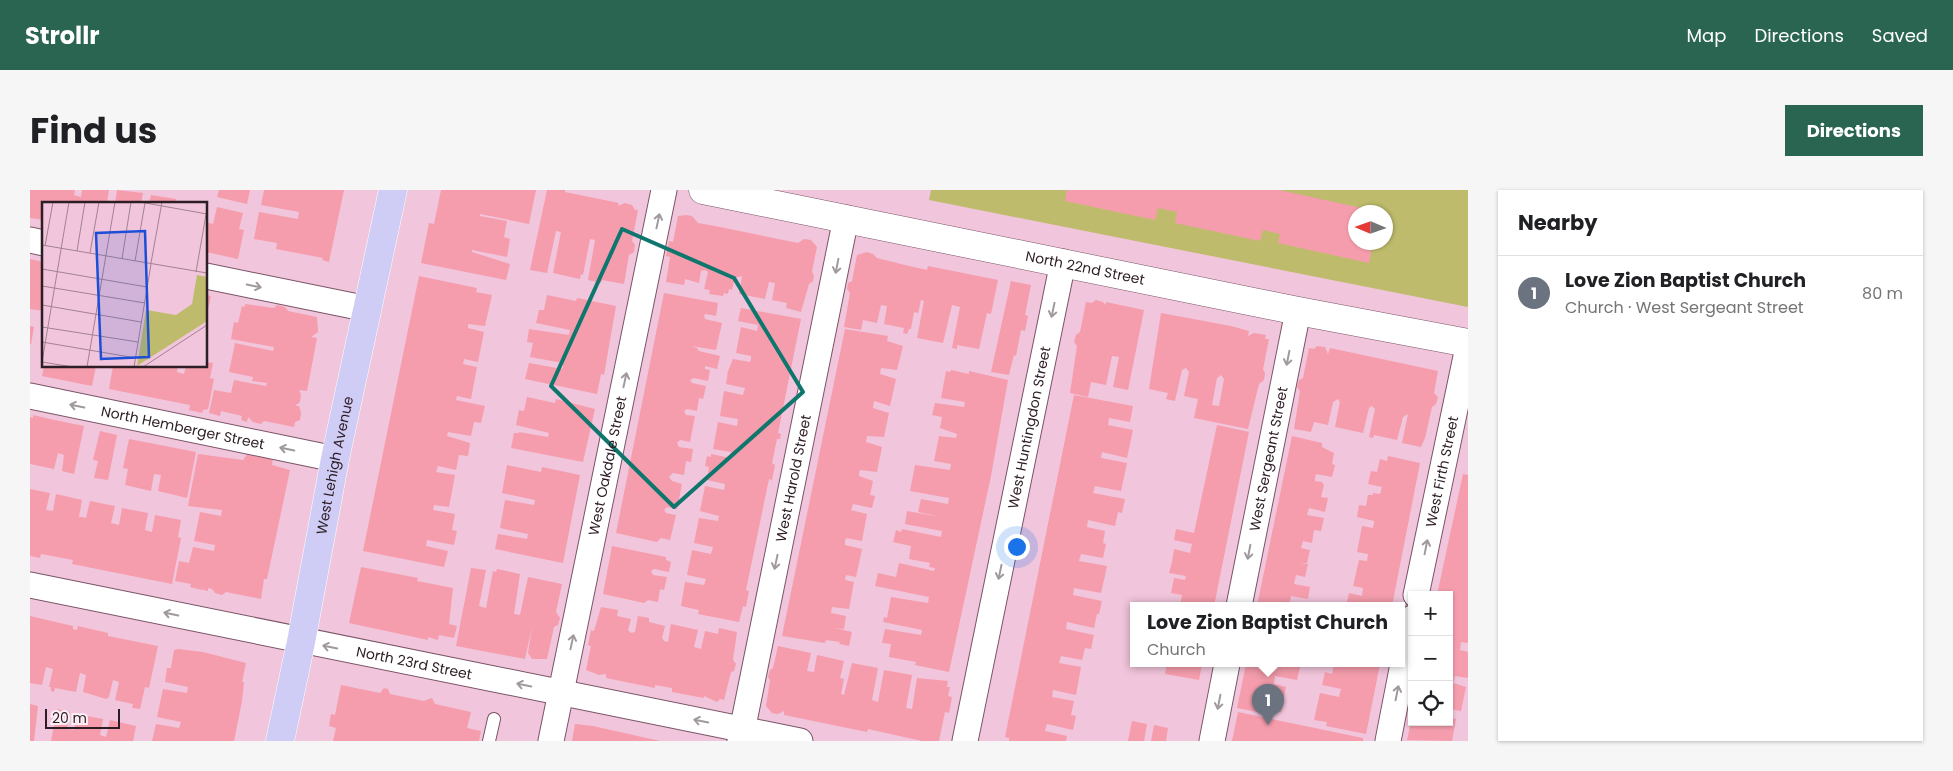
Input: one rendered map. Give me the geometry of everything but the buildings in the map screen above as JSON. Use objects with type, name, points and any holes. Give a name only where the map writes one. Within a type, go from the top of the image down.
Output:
[{"type":"main road","name":"West Lehigh Avenue","points":[[280,741],[301,642],[335,459],[393,190]]},
{"type":"main road","name":"North 22nd Street","points":[[704,190],[775,197],[846,218],[1298,311],[1468,343]]},
{"type":"street","name":"West Oakdale Street","points":[[551,741],[664,190]]},
{"type":"street","name":"West Harold Street","points":[[741,735],[846,218]]},
{"type":"street","name":"West Huntingdon Street","points":[[966,741],[1063,262]]},
{"type":"street","points":[[208,276],[368,309]]},
{"type":"street","name":"West Sergeant Street","points":[[1240,602],[1298,311]]},
{"type":"street","name":"West Firth Street","points":[[1417,591],[1468,347]]},
{"type":"street","name":"North Hemberger Street","points":[[30,396],[335,459]]},
{"type":"street","name":"North 23rd Street","points":[[30,585],[301,642],[561,692],[741,735],[800,741]]},
{"type":"street","points":[[1405,654],[1408,636]]},
{"type":"street","points":[[1212,741],[1226,667]]},
{"type":"street","points":[[1388,741],[1402,667]]},
{"type":"lane","points":[[489,741],[494,719]]},
{"type":"highlighted area","points":[[622,229],[734,278],[803,392],[674,507],[551,386]]},
{"type":"shaded area","points":[[931,190],[1468,190],[1468,307],[929,200]]},
{"type":"place","name":"Love Zion Baptist Church","points":[[1268,725]]}]
